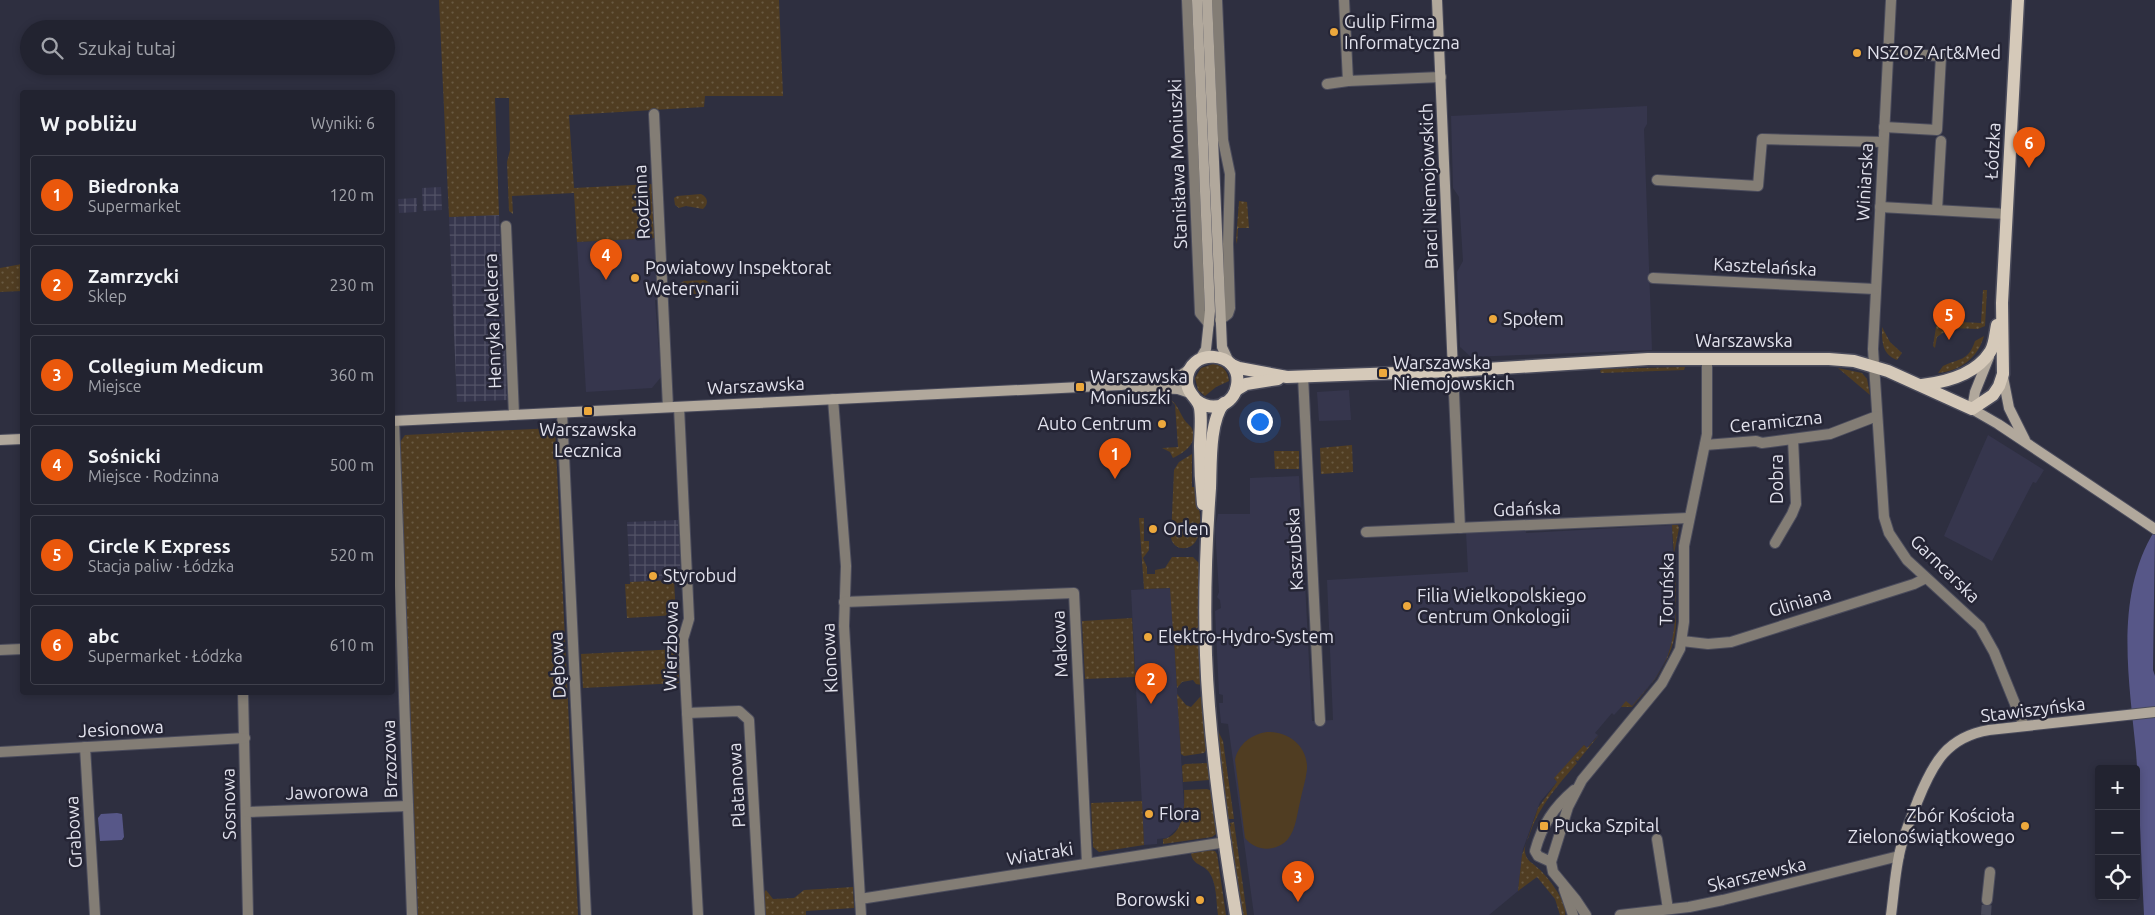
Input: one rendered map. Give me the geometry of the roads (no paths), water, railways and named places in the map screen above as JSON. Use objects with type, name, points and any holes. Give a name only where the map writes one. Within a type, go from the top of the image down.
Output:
[{"type":"main road","name":"Stanisława Moniuszki","points":[[1195,363],[1206,349],[1209,324],[1197,0]]},
{"type":"main road","name":"Stanisława Moniuszki","points":[[1207,0],[1220,320],[1222,347],[1231,364]]},
{"type":"main road","name":"Braci Niemojowskich","points":[[1437,0],[1453,371]]},
{"type":"main road","name":"Łódzka","points":[[2003,374],[2002,303],[2018,0]]},
{"type":"main road","name":"Łódzka","points":[[1991,351],[2002,303]]},
{"type":"main road","points":[[1921,385],[1943,382],[1962,375],[1991,351]]},
{"type":"main road","points":[[1972,409],[1975,392],[1991,351]]},
{"type":"main road","points":[[1193,397],[1203,405],[1212,406],[1224,403],[1231,398],[1236,390],[1237,377],[1231,364],[1217,356],[1208,356],[1195,363],[1187,381],[1193,397],[1200,409],[1200,477],[1207,534]]},
{"type":"main road","name":"Warszawska","points":[[1236,390],[1246,384],[1303,376],[1453,371],[1610,361],[1707,358],[1835,360],[1874,366],[1972,409],[2027,443],[2155,529]]},
{"type":"main road","name":"Warszawska","points":[[395,421],[1121,385],[1181,375],[1195,363]]},
{"type":"main road","name":"Warszawska","points":[[1231,364],[1239,368],[1287,377]]},
{"type":"main road","points":[[1972,409],[1993,395],[2000,386],[2003,374]]},
{"type":"main road","points":[[2003,374],[2009,408],[2027,443]]},
{"type":"main road","name":"Warszawska","points":[[1121,385],[1178,389],[1193,397]]},
{"type":"main road","points":[[1224,403],[1218,413],[1214,433],[1207,534],[1205,621],[1207,679],[1212,731],[1236,915]]},
{"type":"main road","points":[[0,440],[20,439]]},
{"type":"main road","name":"Stawiszyńska","points":[[1891,915],[1899,856],[1908,824],[1932,768],[1941,755],[1956,742],[1971,734],[1989,730],[2155,712]]},
{"type":"street","name":"Stanisława Moniuszki","points":[[1187,0],[1200,313],[1209,324]]},
{"type":"street","name":"Stanisława Moniuszki","points":[[1217,0],[1223,140],[1230,174],[1228,244],[1230,308],[1228,314],[1220,320]]},
{"type":"street","points":[[1344,0],[1348,81]]},
{"type":"street","name":"Winiarska","points":[[1874,366],[1875,290],[1891,0]]},
{"type":"street","points":[[1884,127],[1937,130],[1941,56],[1888,53]]},
{"type":"street","points":[[1327,84],[1348,81],[1441,77]]},
{"type":"street","name":"Rodzinna","points":[[654,114],[674,407]]},
{"type":"street","points":[[1656,180],[1758,186],[1762,139],[1883,142]]},
{"type":"street","points":[[1937,210],[1940,140]]},
{"type":"street","points":[[1880,207],[2007,214]]},
{"type":"street","name":"Henryka Melcera","points":[[506,226],[514,415]]},
{"type":"street","name":"Kasztelańska","points":[[1653,278],[1875,290]]},
{"type":"street","name":"Toruńska","points":[[1578,787],[1558,804],[1547,820],[1536,851],[1538,856],[1551,862],[1578,787],[1587,772],[1662,683],[1673,666],[1682,641],[1684,622],[1684,546],[1688,518],[1705,445],[1707,358]]},
{"type":"street","name":"Garncarska","points":[[1874,366],[1884,516],[1890,533],[1897,547],[1907,560],[1970,616],[1984,633],[1994,652],[2024,726]]},
{"type":"street","points":[[1453,371],[1460,528]]},
{"type":"street","name":"Kaszubska","points":[[1303,376],[1320,720]]},
{"type":"street","name":"Klonowa","points":[[833,399],[846,566],[844,602],[861,915]]},
{"type":"street","name":"Wierzbowa","points":[[674,407],[689,619],[683,639],[698,915]]},
{"type":"street","name":"Dębowa","points":[[562,412],[586,915]]},
{"type":"street","name":"Ceramiczna","points":[[1705,445],[1793,440],[1830,434],[1878,416]]},
{"type":"street","name":"Dobra","points":[[1775,543],[1796,504],[1793,440]]},
{"type":"street","name":"Brzozowa","points":[[395,503],[398,627],[412,915]]},
{"type":"street","name":"Gdańska","points":[[1366,532],[1688,518]]},
{"type":"street","name":"Gliniana","points":[[1682,641],[1708,644],[1731,642],[1914,584],[1926,578]]},
{"type":"street","name":"Makowa","points":[[844,602],[1074,593],[1086,863]]},
{"type":"street","points":[[0,650],[20,649]]},
{"type":"street","name":"Sosnowa","points":[[243,695],[248,915]]},
{"type":"street","name":"Platanowa","points":[[687,714],[739,711],[750,720],[760,915]]},
{"type":"street","name":"Jesionowa","points":[[0,752],[245,738]]},
{"type":"street","name":"Grabowa","points":[[85,747],[95,915]]},
{"type":"street","name":"Jaworowa","points":[[246,812],[408,806]]},
{"type":"street","points":[[1547,820],[1555,820],[1563,825]]},
{"type":"street","points":[[1657,839],[1668,909]]},
{"type":"street","name":"Wiatraki","points":[[860,898],[1226,842]]},
{"type":"street","name":"Skarszewska","points":[[1620,915],[1733,898],[1899,856]]},
{"type":"street","points":[[1551,862],[1552,872],[1586,915]]},
{"type":"street","points":[[1987,900],[1990,872]]},
{"type":"street","points":[[1563,886],[1573,915]]},
{"type":"water","points":[[2155,530],[2153,670],[2155,676],[2155,915],[2144,915],[2140,833],[2140,765],[2137,765],[2128,667],[2129,610],[2134,582],[2142,555]]},
{"type":"water","points":[[101,814],[122,814],[124,837],[122,840],[100,841],[98,818]]},
{"type":"tunnel","points":[[1986,915],[1987,900]]},
{"type":"place","name":"Gulip Firma Informatyczna","points":[[1334,32]]},
{"type":"place","name":"NSZOZ Art&Med","points":[[1857,53]]},
{"type":"place","name":"abc","points":[[2029,168]]},
{"type":"place","name":"Powiatowy Inspektorat Weterynarii","points":[[635,278]]},
{"type":"place","name":"Sośnicki","points":[[606,280]]},
{"type":"place","name":"Społem","points":[[1493,319]]},
{"type":"place","name":"Circle K Express","points":[[1949,340]]},
{"type":"place","name":"Warszawska Niemojowskich","points":[[1383,373]]},
{"type":"place","name":"Warszawska Moniuszki","points":[[1080,387]]},
{"type":"place","name":"Warszawska Lecznica","points":[[588,411]]},
{"type":"place","name":"Auto Centrum","points":[[1162,424]]},
{"type":"place","name":"Biedronka","points":[[1115,479]]},
{"type":"place","name":"Orlen","points":[[1153,529]]},
{"type":"place","name":"Styrobud","points":[[653,576]]},
{"type":"place","name":"Filia Wielkopolskiego Centrum Onkologii","points":[[1407,606]]},
{"type":"place","name":"Elektro-Hydro-System","points":[[1148,637]]},
{"type":"place","name":"Zamrzycki","points":[[1151,704]]},
{"type":"place","name":"Flora","points":[[1149,814]]},
{"type":"place","name":"Pucka Szpital","points":[[1544,826]]},
{"type":"place","name":"Zbór Kościoła Zielonoświątkowego","points":[[2025,826]]},
{"type":"place","name":"Borowski","points":[[1200,900]]},
{"type":"place","name":"Collegium Medicum","points":[[1298,902]]}]
